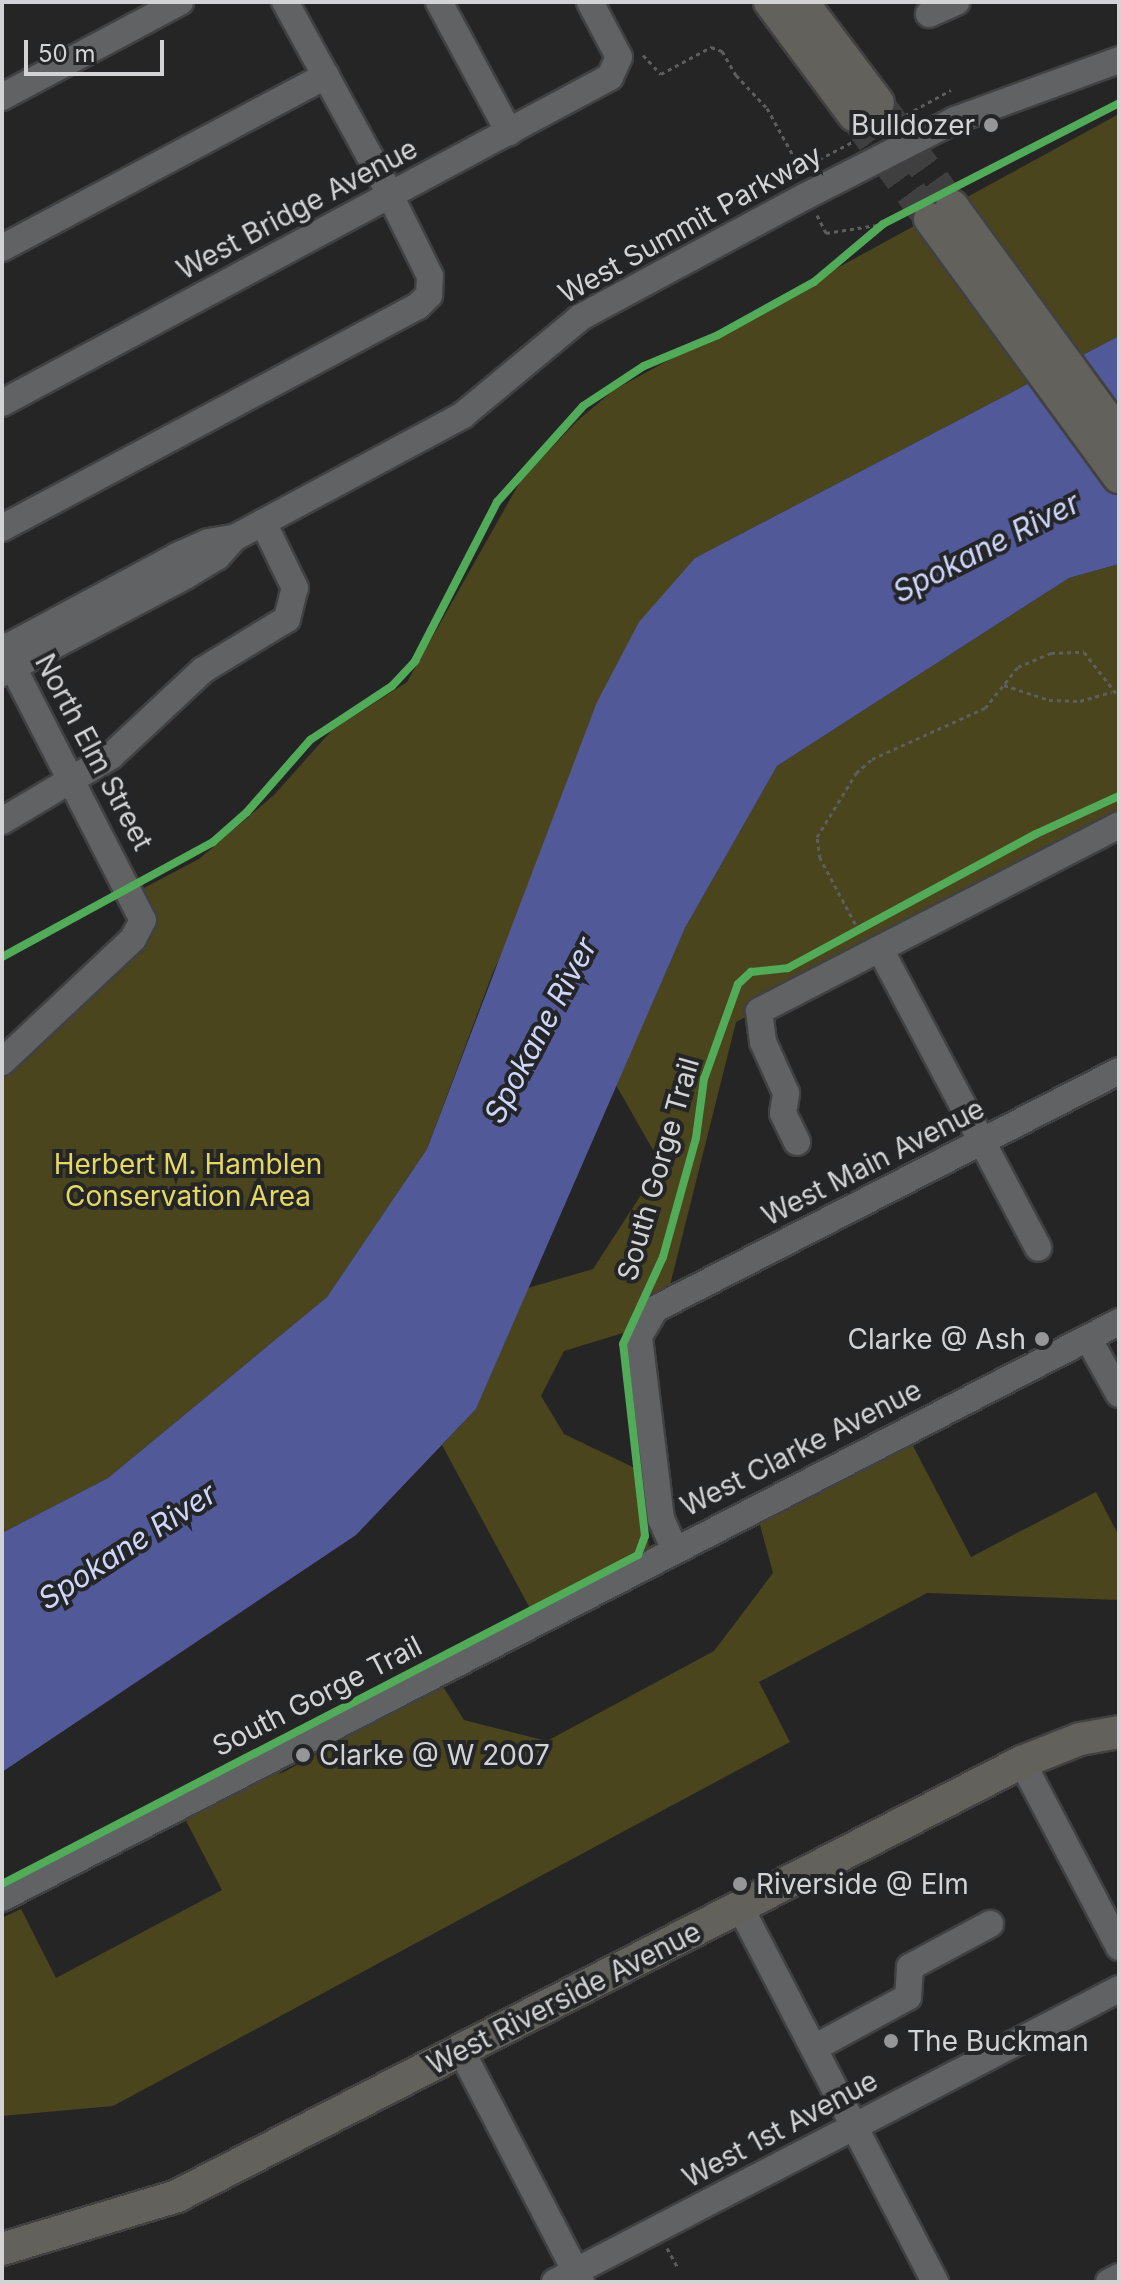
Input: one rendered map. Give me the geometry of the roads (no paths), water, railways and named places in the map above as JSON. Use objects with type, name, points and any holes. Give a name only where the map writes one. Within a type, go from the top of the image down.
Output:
[{"type":"main road","points":[[770,2],[866,109],[802,2]]},
{"type":"main road","points":[[1119,435],[949,224],[1119,477]]},
{"type":"main road","name":"West Riverside Avenue","points":[[2,2249],[177,2196],[1022,1762],[1080,1739],[1119,1732]]},
{"type":"street","points":[[2,97],[180,2]]},
{"type":"street","points":[[2,528],[418,306],[430,292],[430,276],[285,2]]},
{"type":"street","points":[[439,2],[509,132]]},
{"type":"street","name":"West Bridge Avenue","points":[[2,403],[606,80],[618,59],[590,2]]},
{"type":"street","points":[[929,14],[956,2]]},
{"type":"street","name":"West Summit Parkway","points":[[5,657],[177,556],[208,542],[234,538],[470,411],[581,317],[806,196],[955,120],[1119,60]]},
{"type":"street","points":[[2,248],[326,76]]},
{"type":"street","points":[[2,821],[136,736],[203,670],[290,615],[294,583],[263,522]]},
{"type":"street","name":"North Elm Street","points":[[2,1062],[139,932],[143,916],[5,657]]},
{"type":"street","points":[[797,1142],[783,1113],[786,1093],[759,1031],[759,1011],[875,937],[1119,825]]},
{"type":"street","points":[[875,937],[1038,1248]]},
{"type":"street","name":"West Main Avenue","points":[[674,1548],[661,1519],[639,1336],[655,1309],[1119,1071]]},
{"type":"street","name":"West Clarke Avenue","points":[[2,1898],[674,1548],[1119,1322]]},
{"type":"street","points":[[1088,1338],[1119,1394]]},
{"type":"street","points":[[1022,1762],[1119,1947]]},
{"type":"street","points":[[740,1907],[935,2282]]},
{"type":"street","points":[[814,2048],[908,1997],[910,1967],[990,1924]]},
{"type":"street","name":"West 1st Avenue","points":[[571,2278],[854,2126],[1119,1989]]},
{"type":"street","points":[[462,2052],[571,2278]]},
{"type":"street","points":[[1109,2282],[1119,2277]]},
{"type":"water","name":"Spokane River","points":[[1119,336],[1119,564],[1069,578],[777,766],[685,928],[476,1409],[356,1535],[2,1772],[2,1533],[108,1478],[327,1297],[427,1149],[597,702],[639,622],[695,558]]},
{"type":"tunnel","points":[[878,103],[952,206]]},
{"type":"tunnel","points":[[854,115],[930,219]]},
{"type":"place","name":"Bulldozer","points":[[991,125]]},
{"type":"place","name":"Clarke @ Ash","points":[[1042,1339]]},
{"type":"place","name":"Clarke @ W 2007","points":[[303,1755]]},
{"type":"place","name":"Riverside @ Elm","points":[[740,1884]]},
{"type":"place","name":"The Buckman","points":[[891,2041]]},
{"type":"park label","name":"Herbert M. Hamblen Conservation Area","points":[[188,1180]]}]
